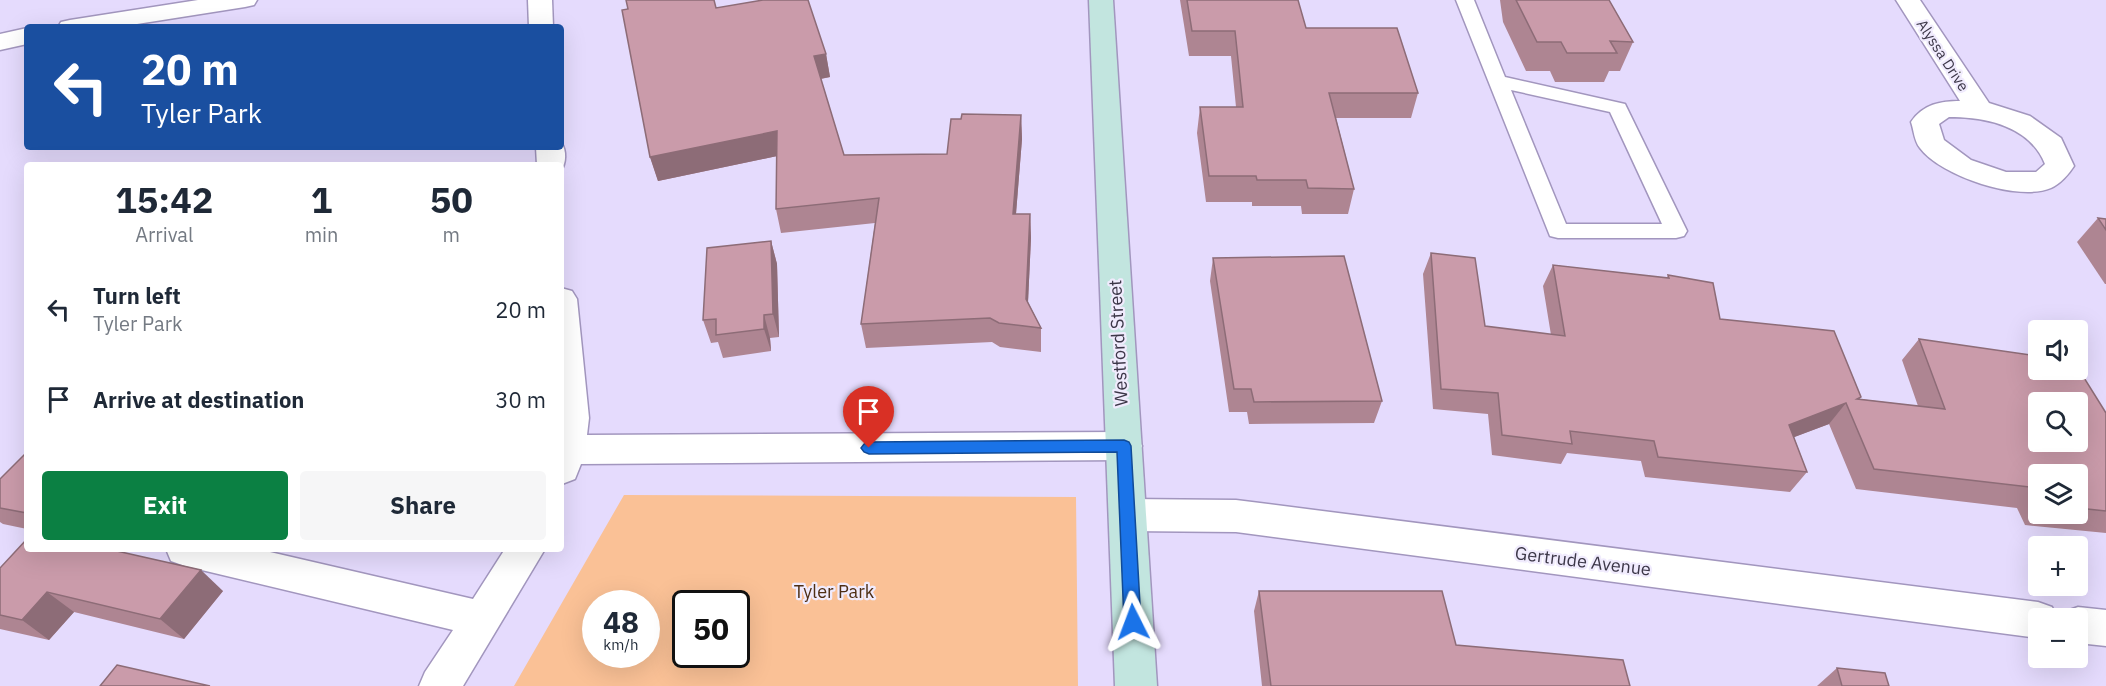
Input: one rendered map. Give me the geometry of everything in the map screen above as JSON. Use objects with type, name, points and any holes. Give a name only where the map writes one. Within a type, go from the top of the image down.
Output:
[{"type":"main road","name":"Westford Street","points":[[1101,0],[1136,686]]},
{"type":"street","points":[[89,24],[245,0]]},
{"type":"street","points":[[540,0],[542,24]]},
{"type":"street","name":"Alyssa Drive","points":[[1908,0],[1979,109]]},
{"type":"street","points":[[0,42],[24,37]]},
{"type":"street","points":[[564,331],[572,418],[564,461],[1124,446]]},
{"type":"street","name":"Gertrude Avenue","points":[[1128,515],[1236,516],[2028,619]]},
{"type":"street","points":[[198,552],[483,619]]},
{"type":"street","points":[[440,686],[524,552]]},
{"type":"street","points":[[2088,626],[2106,628]]},
{"type":"lane","points":[[1466,0],[1498,81],[1558,231],[1676,231],[1618,108],[1498,81]]},
{"type":"green space","name":"Tyler Park","points":[[624,495],[1076,497],[1078,686],[514,686]]},
{"type":"building","points":[[626,0],[714,0],[716,8],[763,0],[808,0],[826,54],[814,56],[844,155],[947,154],[951,119],[961,119],[962,114],[1021,115],[1013,214],[1030,214],[1026,299],[1041,328],[999,323],[990,318],[861,324],[879,198],[776,209],[777,131],[650,157],[622,10],[628,9]]},
{"type":"building","points":[[1187,0],[1298,0],[1306,28],[1397,28],[1418,93],[1329,93],[1354,189],[1308,188],[1306,180],[1257,180],[1256,176],[1209,176],[1200,107],[1243,107],[1235,31],[1192,31]]},
{"type":"building","points":[[1516,0],[1609,0],[1633,42],[1610,41],[1617,53],[1567,53],[1561,42],[1537,42]]},
{"type":"building","points":[[2098,218],[2106,219],[2106,230]]},
{"type":"building","points":[[771,241],[773,314],[764,315],[764,329],[716,335],[716,319],[703,320],[707,248]]},
{"type":"building","points":[[1431,253],[1475,258],[1485,326],[1565,336],[1553,265],[1669,278],[1668,275],[1713,283],[1720,319],[1834,331],[1861,397],[1857,399],[1945,409],[1919,339],[2028,355],[2028,380],[2085,380],[2106,413],[2106,511],[2088,509],[2088,464],[2028,464],[2028,487],[1874,469],[1846,403],[1789,425],[1807,472],[1658,457],[1654,441],[1570,431],[1572,444],[1502,435],[1498,393],[1441,389]]},
{"type":"building","points":[[1344,256],[1382,401],[1254,402],[1251,389],[1234,389],[1213,258]]},
{"type":"building","points":[[24,455],[24,512],[0,508],[0,479]]},
{"type":"building","points":[[24,542],[24,552],[121,552],[201,570],[160,619],[47,592],[22,620],[0,615],[0,568]]},
{"type":"building","points":[[1259,591],[1442,591],[1456,645],[1623,660],[1630,686],[1271,686]]},
{"type":"building","points":[[117,665],[210,686],[100,686]]},
{"type":"building","points":[[1837,668],[1885,673],[1889,686],[1842,686]]},
{"type":"route","points":[[869,448],[1124,446],[1133,622]]}]
